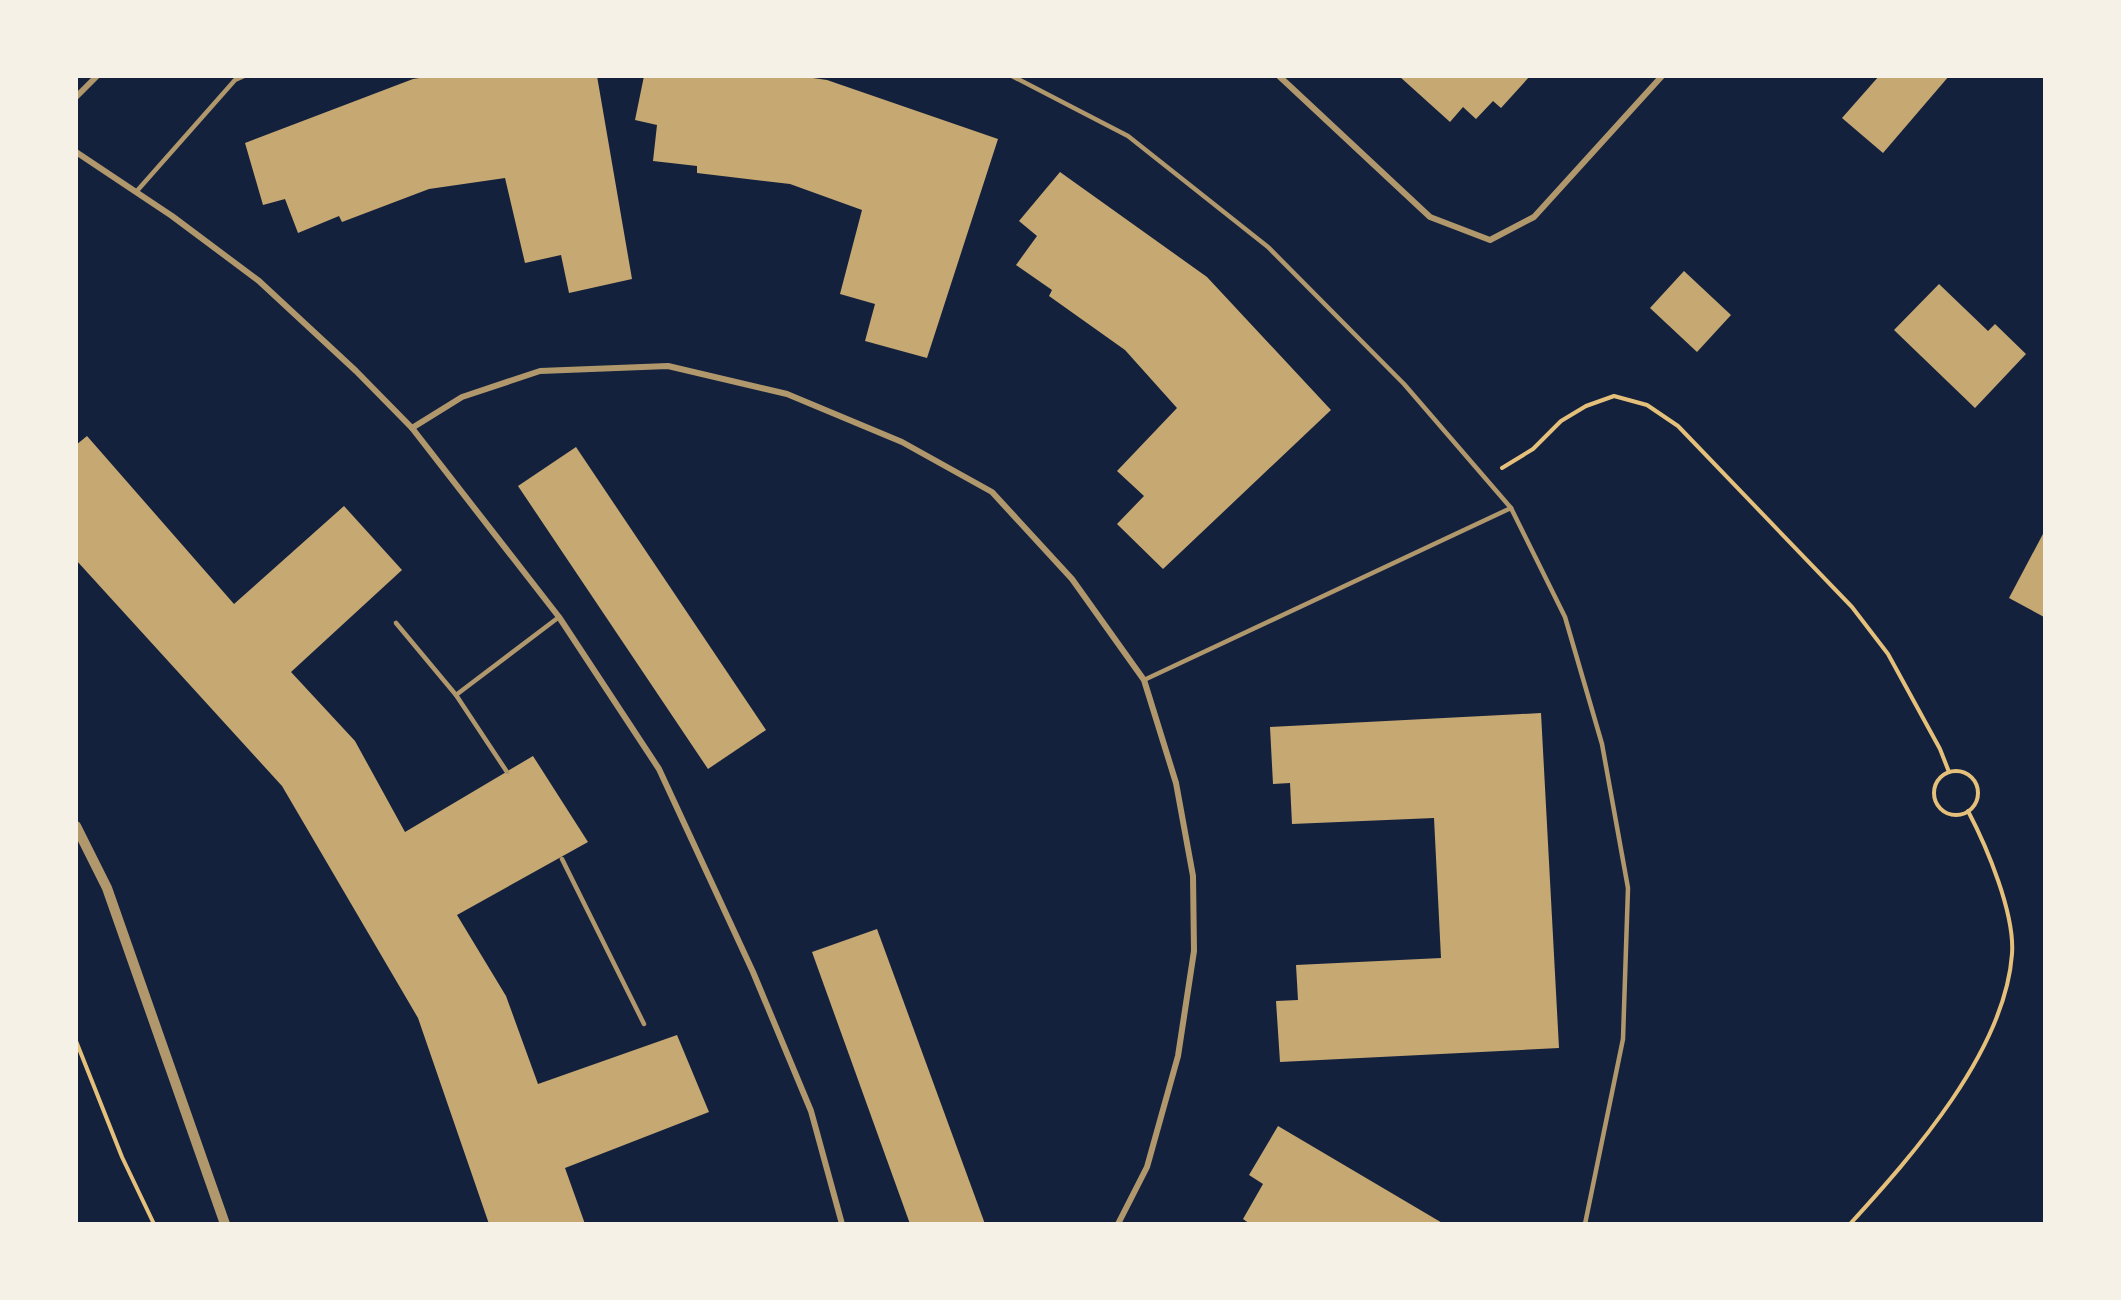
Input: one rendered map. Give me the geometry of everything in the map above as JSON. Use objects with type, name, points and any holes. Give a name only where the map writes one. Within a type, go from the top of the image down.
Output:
[{"type":"street","points":[[76,97],[97,76]]},
{"type":"street","points":[[1279,76],[1430,217],[1490,240],[1534,217],[1662,76]]},
{"type":"street","points":[[76,152],[136,192],[259,281],[356,371],[412,428],[559,617],[659,769],[744,950],[811,1111],[842,1224]]},
{"type":"street","points":[[412,428],[462,397],[540,372],[668,366],[787,394],[902,442],[992,492],[1072,579],[1144,680],[1178,794],[1193,876],[1194,951],[1178,1056],[1148,1167],[1118,1224]]},
{"type":"street","points":[[76,826],[107,888],[225,1224]]},
{"type":"lane","points":[[136,192],[234,80],[244,76]]},
{"type":"lane","points":[[1012,76],[1128,136],[1268,247],[1404,384],[1511,508],[1565,617],[1602,744],[1628,888],[1623,1039],[1585,1224]]},
{"type":"lane","points":[[1144,680],[1511,508]]},
{"type":"lane","points":[[456,695],[559,617]]},
{"type":"lane","points":[[396,623],[456,695],[507,772]]},
{"type":"lane","points":[[562,859],[644,1024]]},
{"type":"path","points":[[1485,478],[1533,449],[1561,421],[1586,406],[1614,396],[1647,405],[1678,426],[1852,607],[1888,654],[1940,749],[1948,772]]},
{"type":"path","points":[[1948,772],[1962,772],[1969,775],[1977,786],[1977,800],[1968,811],[1962,814],[1947,813],[1936,803],[1935,788],[1942,776],[1948,772]]},
{"type":"path","points":[[1850,1224],[1931,1131],[1968,1074],[1984,1045],[2008,980],[2012,952],[2006,914],[1988,852],[1968,811]]},
{"type":"path","points":[[76,1041],[122,1157],[154,1224]]},
{"type":"building","points":[[432,76],[597,76],[632,279],[569,293],[561,255],[525,263],[505,178],[429,189],[342,222],[339,216],[298,233],[285,199],[263,205],[245,143],[413,79]]},
{"type":"building","points":[[644,76],[799,76],[827,80],[998,139],[927,358],[865,341],[875,304],[840,294],[862,210],[790,184],[697,173],[697,166],[653,161],[657,125],[635,120]]},
{"type":"building","points":[[1399,76],[1530,76],[1501,108],[1493,101],[1476,119],[1463,107],[1450,122]]},
{"type":"building","points":[[1879,76],[1949,76],[1883,153],[1842,118]]},
{"type":"building","points":[[1060,172],[1207,277],[1331,410],[1163,569],[1117,524],[1144,496],[1117,471],[1177,408],[1125,350],[1049,296],[1052,290],[1016,265],[1037,236],[1019,221]]},
{"type":"building","points":[[1684,271],[1731,315],[1697,352],[1650,308]]},
{"type":"building","points":[[1939,284],[1988,331],[1995,324],[2026,354],[1975,408],[1894,330]]},
{"type":"building","points":[[87,436],[234,604],[344,506],[402,570],[291,672],[355,741],[405,832],[533,756],[588,842],[457,915],[506,996],[538,1084],[677,1035],[709,1112],[565,1168],[585,1224],[489,1224],[418,1018],[282,786],[76,560],[76,445]]},
{"type":"building","points":[[576,447],[766,730],[708,769],[518,486]]},
{"type":"building","points":[[2044,532],[2044,617],[2009,598]]},
{"type":"building","points":[[1541,713],[1559,1048],[1280,1062],[1276,1001],[1298,1000],[1296,965],[1441,958],[1434,818],[1292,824],[1290,783],[1273,784],[1270,727]]},
{"type":"building","points":[[877,929],[985,1224],[910,1224],[812,952]]},
{"type":"building","points":[[1278,1126],[1444,1224],[1250,1224],[1243,1219],[1263,1184],[1249,1175]]}]
